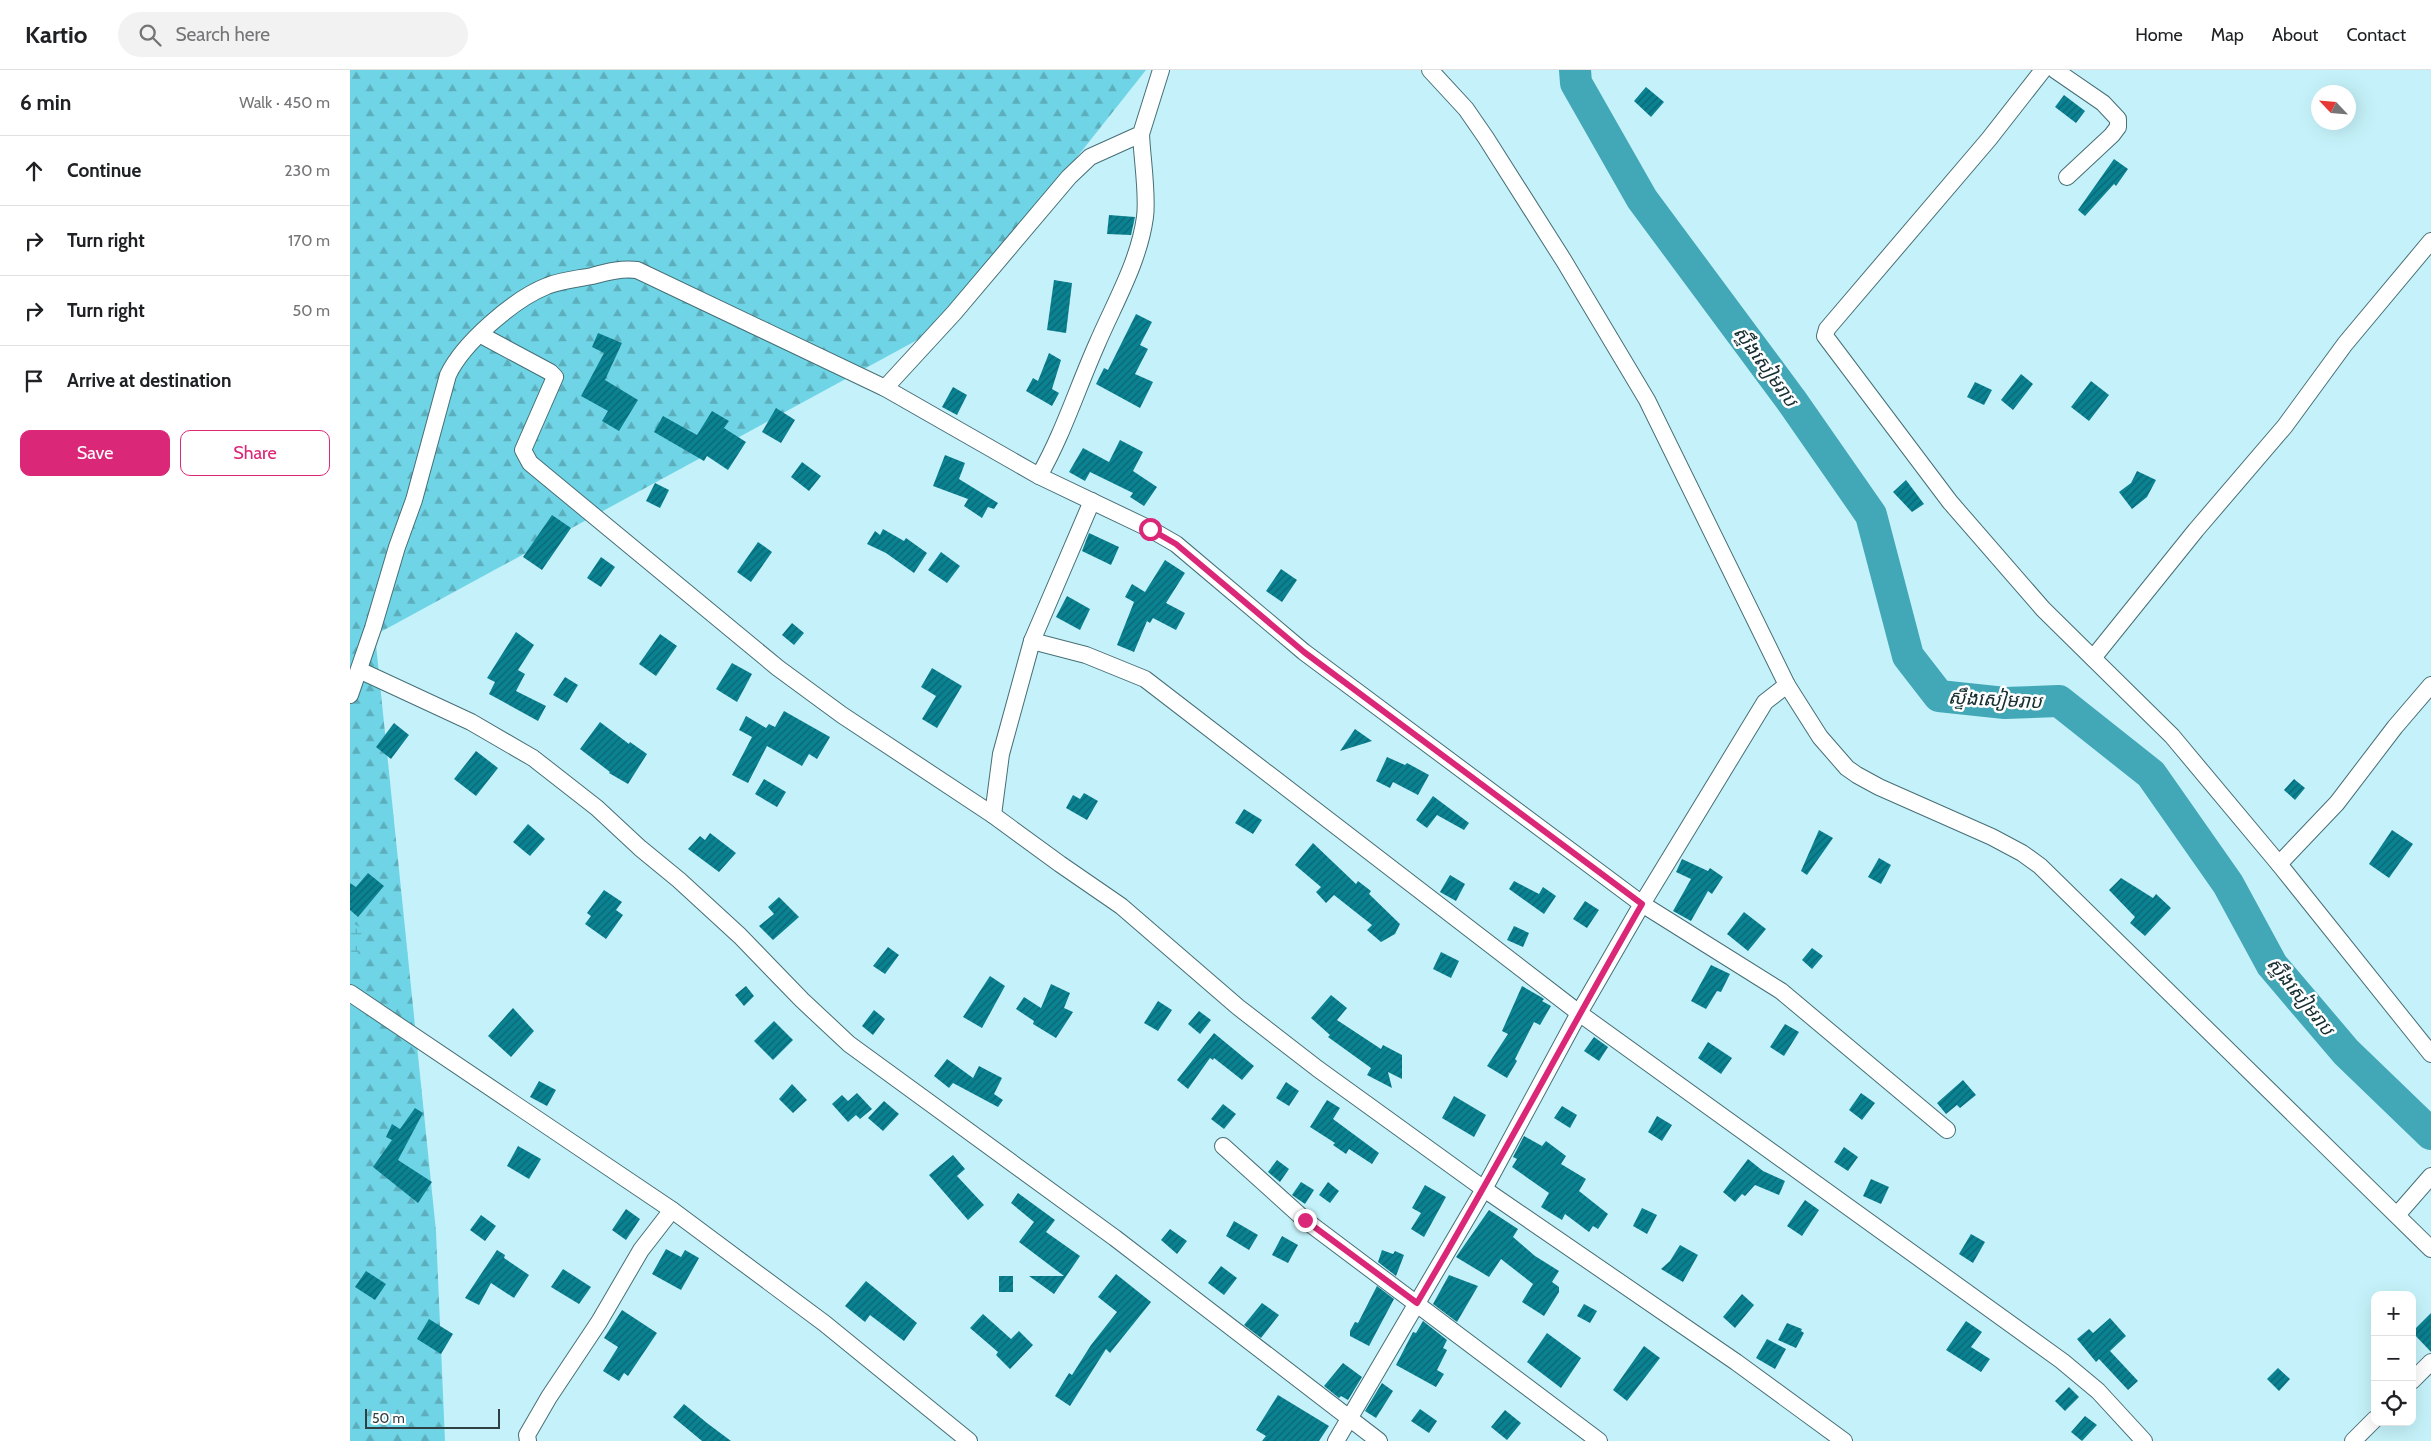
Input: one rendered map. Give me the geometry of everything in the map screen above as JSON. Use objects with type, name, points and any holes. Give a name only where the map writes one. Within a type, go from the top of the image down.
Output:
[{"type":"street","points":[[1040,476],[1060,439],[1079,386],[1134,259],[1143,231],[1146,199],[1141,134],[1161,70]]},
{"type":"street","points":[[1430,70],[1466,109],[1486,138],[1564,261],[1647,400],[1787,685],[1820,737],[1846,768],[1879,787],[1992,837],[2022,853],[2040,866],[2431,1249]]},
{"type":"street","points":[[2043,70],[1989,139],[1827,329],[1825,336],[1950,502],[2043,609],[2172,736],[2279,864],[2431,1054]]},
{"type":"street","points":[[2055,70],[2103,103],[2118,119],[2118,127],[2112,135],[2067,177]]},
{"type":"street","points":[[885,388],[954,313],[1069,177],[1090,157],[1141,134]]},
{"type":"street","points":[[2093,658],[2196,530],[2285,426],[2345,344],[2431,241]]},
{"type":"street","points":[[350,695],[424,466],[448,375],[458,357],[519,300],[549,285],[628,269],[643,272],[885,388],[1040,476],[1150,529],[1176,544],[1304,652],[1642,904],[1781,991],[1947,1130]]},
{"type":"street","points":[[481,335],[550,372],[555,377],[523,450],[530,463],[778,668],[842,715],[993,815],[1121,906],[1231,1000],[1318,1069],[1484,1190],[1736,1362],[1844,1441]]},
{"type":"street","points":[[993,815],[1001,754],[1032,641],[1092,501]]},
{"type":"street","points":[[1032,641],[1086,655],[1145,679],[1579,1013],[2062,1361],[2098,1391],[2144,1441]]},
{"type":"street","points":[[359,670],[471,722],[533,758],[597,808],[640,848],[679,880],[740,936],[802,1000],[849,1044],[1114,1238],[1378,1441]]},
{"type":"street","points":[[1336,1441],[1484,1190],[1579,1013],[1642,904],[1765,702],[1787,685]]},
{"type":"street","points":[[2279,864],[2337,803],[2395,727],[2431,685]]},
{"type":"street","points":[[350,993],[672,1210],[824,1323],[969,1441]]},
{"type":"street","points":[[1223,1146],[1305,1220],[1599,1441]]},
{"type":"street","points":[[2397,1215],[2431,1176]]},
{"type":"street","points":[[528,1441],[528,1435],[549,1397],[600,1322],[642,1250],[672,1210]]},
{"type":"street","points":[[2416,1377],[2431,1362]]},
{"type":"street","points":[[2353,1441],[2371,1423]]},
{"type":"green space","points":[[350,70],[1146,70],[943,326],[375,635],[436,1231],[445,1441],[350,1441]]},
{"type":"green space","points":[[350,922],[368,931],[350,970]]},
{"type":"building","points":[[1646,87],[1664,102],[1651,117],[1634,101]]},
{"type":"building","points":[[2064,95],[2085,111],[2076,123],[2055,107]]},
{"type":"building","points":[[2114,159],[2128,169],[2116,186],[2114,184],[2085,216],[2078,210]]},
{"type":"building","points":[[1109,215],[1135,217],[1131,235],[1107,234]]},
{"type":"building","points":[[1054,280],[1072,283],[1066,333],[1047,330]]},
{"type":"building","points":[[1136,314],[1152,322],[1140,345],[1148,349],[1135,374],[1153,382],[1140,408],[1096,384],[1104,368],[1108,370]]},
{"type":"building","points":[[598,333],[622,343],[605,380],[638,400],[619,431],[602,421],[608,411],[581,396],[604,353],[592,347]]},
{"type":"building","points":[[1049,353],[1061,360],[1052,389],[1059,393],[1052,406],[1026,391],[1033,378],[1038,381]]},
{"type":"building","points":[[2021,374],[2033,384],[2013,410],[2001,400]]},
{"type":"building","points":[[2091,381],[2109,395],[2089,421],[2071,407]]},
{"type":"building","points":[[1975,382],[1992,390],[1984,405],[1967,397]]},
{"type":"building","points":[[953,387],[967,395],[957,415],[942,407]]},
{"type":"building","points":[[776,408],[795,420],[781,443],[762,432]]},
{"type":"building","points":[[712,411],[729,421],[724,428],[746,442],[728,470],[707,456],[704,461],[654,432],[663,416],[697,435]]},
{"type":"building","points":[[1120,440],[1143,452],[1133,471],[1157,487],[1144,506],[1130,497],[1133,493],[1090,472],[1085,481],[1069,472],[1083,448],[1109,462]]},
{"type":"building","points":[[945,455],[965,463],[959,479],[998,503],[994,509],[988,507],[982,518],[964,506],[968,499],[933,486]]},
{"type":"building","points":[[802,462],[821,476],[809,491],[791,477]]},
{"type":"building","points":[[2137,471],[2156,480],[2147,497],[2132,509],[2119,492],[2131,483]]},
{"type":"building","points":[[1906,480],[1924,504],[1912,512],[1893,492]]},
{"type":"building","points":[[655,483],[669,490],[660,508],[646,501]]},
{"type":"building","points":[[552,515],[571,528],[542,570],[523,557]]},
{"type":"building","points":[[883,529],[904,541],[906,538],[927,553],[914,573],[886,553],[867,544],[875,531],[880,535]]},
{"type":"building","points":[[1089,533],[1119,547],[1111,565],[1082,551]]},
{"type":"building","points":[[758,542],[772,552],[751,582],[737,572]]},
{"type":"building","points":[[941,552],[960,566],[947,583],[928,570]]},
{"type":"building","points":[[601,557],[615,567],[601,587],[587,578]]},
{"type":"building","points":[[1165,560],[1185,573],[1166,603],[1185,613],[1176,630],[1153,618],[1150,623],[1147,621],[1134,652],[1117,645],[1134,602],[1125,597],[1132,584],[1145,592]]},
{"type":"building","points":[[1281,569],[1297,580],[1282,602],[1266,591]]},
{"type":"building","points":[[1067,596],[1090,609],[1080,630],[1056,617]]},
{"type":"building","points":[[792,623],[804,633],[794,645],[782,635]]},
{"type":"building","points":[[516,632],[534,645],[518,670],[525,674],[516,691],[546,706],[538,721],[489,694],[495,682],[487,678]]},
{"type":"building","points":[[660,634],[677,646],[656,676],[639,664]]},
{"type":"building","points":[[732,663],[752,674],[737,702],[716,689]]},
{"type":"building","points":[[932,668],[962,686],[937,728],[922,719],[936,696],[921,687]]},
{"type":"building","points":[[565,677],[578,685],[567,703],[553,695]]},
{"type":"building","points":[[784,711],[830,737],[817,759],[809,754],[802,766],[767,746],[748,783],[732,775],[752,737],[739,730],[746,716],[766,728],[769,724],[775,727]]},
{"type":"building","points":[[600,722],[629,744],[630,742],[647,754],[628,784],[609,773],[580,749]]},
{"type":"building","points":[[394,723],[409,735],[391,759],[376,747]]},
{"type":"building","points":[[1355,729],[1372,741],[1340,751]]},
{"type":"building","points":[[476,751],[498,768],[476,796],[454,779]]},
{"type":"building","points":[[1387,757],[1405,765],[1407,763],[1429,775],[1418,795],[1393,782],[1390,788],[1376,781]]},
{"type":"building","points":[[764,779],[786,792],[777,807],[755,794]]},
{"type":"building","points":[[2294,779],[2305,788],[2295,800],[2284,790]]},
{"type":"building","points":[[1084,793],[1098,801],[1087,820],[1066,808],[1073,795],[1080,799]]},
{"type":"building","points":[[1433,796],[1469,823],[1464,830],[1437,815],[1427,828],[1416,820]]},
{"type":"building","points":[[1244,809],[1262,820],[1253,834],[1235,823]]},
{"type":"building","points":[[528,824],[545,839],[530,856],[513,842]]},
{"type":"building","points":[[1819,830],[1833,838],[1807,875],[1801,871]]},
{"type":"building","points":[[2392,830],[2413,844],[2389,878],[2369,864]]},
{"type":"building","points":[[710,833],[736,853],[719,872],[688,849],[700,836],[705,840]]},
{"type":"building","points":[[1313,843],[1356,884],[1358,881],[1371,891],[1369,894],[1400,924],[1395,934],[1381,942],[1367,930],[1372,925],[1334,895],[1326,903],[1316,892],[1321,887],[1295,865]]},
{"type":"building","points":[[1879,858],[1891,865],[1881,884],[1868,877]]},
{"type":"building","points":[[1682,859],[1708,871],[1710,868],[1723,877],[1712,894],[1708,891],[1691,921],[1673,911],[1691,879],[1676,872]]},
{"type":"building","points":[[368,873],[384,886],[358,917],[350,910],[350,883],[356,887]]},
{"type":"building","points":[[1450,875],[1465,884],[1456,901],[1440,892]]},
{"type":"building","points":[[2121,878],[2153,898],[2156,894],[2171,908],[2145,936],[2130,923],[2135,917],[2109,890]]},
{"type":"building","points":[[1514,881],[1539,894],[1543,887],[1556,896],[1544,914],[1509,889]]},
{"type":"building","points":[[604,890],[622,902],[616,910],[623,915],[606,939],[585,924],[591,916],[587,913]]},
{"type":"building","points":[[779,897],[799,917],[773,940],[759,926],[774,914],[768,907]]},
{"type":"building","points":[[1585,901],[1599,910],[1587,928],[1573,919]]},
{"type":"building","points":[[1744,912],[1766,929],[1748,951],[1727,934]]},
{"type":"building","points":[[1514,926],[1529,933],[1523,947],[1507,940]]},
{"type":"building","points":[[888,947],[899,955],[885,974],[873,966]]},
{"type":"building","points":[[1812,948],[1823,956],[1812,969],[1802,960]]},
{"type":"building","points":[[1441,952],[1459,961],[1451,978],[1433,969]]},
{"type":"building","points":[[1711,965],[1730,974],[1721,992],[1717,991],[1706,1009],[1691,1001]]},
{"type":"building","points":[[990,976],[1005,986],[982,1028],[963,1017]]},
{"type":"building","points":[[1051,984],[1070,993],[1064,1008],[1073,1012],[1056,1038],[1033,1024],[1034,1021],[1016,1009],[1024,997],[1041,1008]]},
{"type":"building","points":[[746,986],[754,996],[744,1006],[735,995]]},
{"type":"building","points":[[1522,986],[1544,999],[1542,1001],[1551,1006],[1540,1025],[1534,1022],[1515,1059],[1517,1061],[1507,1078],[1487,1066],[1508,1034],[1502,1031]]},
{"type":"building","points":[[1331,995],[1347,1008],[1337,1020],[1381,1049],[1383,1045],[1402,1055],[1402,1079],[1388,1072],[1392,1088],[1367,1075],[1371,1068],[1328,1037],[1330,1035],[1311,1018]]},
{"type":"building","points":[[1158,1001],[1172,1010],[1158,1031],[1144,1023]]},
{"type":"building","points":[[513,1008],[534,1031],[511,1057],[488,1036]]},
{"type":"building","points":[[874,1010],[885,1019],[873,1035],[862,1026]]},
{"type":"building","points":[[1199,1011],[1211,1020],[1200,1034],[1188,1024]]},
{"type":"building","points":[[774,1021],[793,1040],[773,1060],[754,1041]]},
{"type":"building","points":[[1785,1024],[1799,1032],[1784,1056],[1770,1047]]},
{"type":"building","points":[[1214,1033],[1254,1066],[1242,1080],[1214,1058],[1213,1060],[1210,1058],[1188,1089],[1177,1080]]},
{"type":"building","points":[[1594,1037],[1608,1047],[1599,1061],[1584,1051]]},
{"type":"building","points":[[1708,1042],[1732,1058],[1721,1074],[1698,1058]]},
{"type":"building","points":[[947,1059],[973,1078],[979,1066],[1002,1078],[994,1094],[1003,1100],[998,1107],[953,1083],[949,1088],[934,1076]]},
{"type":"building","points":[[1963,1080],[1976,1095],[1960,1108],[1957,1105],[1946,1114],[1937,1103]]},
{"type":"building","points":[[539,1081],[556,1090],[547,1106],[530,1097]]},
{"type":"building","points":[[1286,1082],[1299,1091],[1289,1106],[1276,1098]]},
{"type":"building","points":[[792,1084],[807,1100],[793,1113],[779,1099]]},
{"type":"building","points":[[857,1093],[872,1109],[860,1119],[856,1115],[848,1122],[832,1104],[842,1095],[848,1101]]},
{"type":"building","points":[[1861,1093],[1875,1103],[1862,1120],[1849,1110]]},
{"type":"building","points":[[1454,1096],[1486,1115],[1474,1137],[1442,1118]]},
{"type":"building","points":[[1327,1100],[1340,1108],[1333,1119],[1379,1153],[1372,1164],[1349,1149],[1346,1154],[1333,1145],[1335,1143],[1310,1127]]},
{"type":"building","points":[[884,1101],[899,1114],[883,1131],[868,1118]]},
{"type":"building","points":[[1223,1104],[1236,1114],[1224,1129],[1211,1119]]},
{"type":"building","points":[[1562,1106],[1577,1115],[1570,1128],[1554,1118]]},
{"type":"building","points":[[415,1108],[423,1113],[398,1160],[432,1182],[418,1203],[373,1167],[392,1140],[386,1137],[392,1124],[400,1129]]},
{"type":"building","points":[[1657,1116],[1672,1125],[1662,1141],[1648,1132]]},
{"type":"building","points":[[1524,1136],[1542,1146],[1546,1141],[1566,1156],[1561,1164],[1586,1179],[1579,1191],[1608,1214],[1598,1229],[1593,1226],[1589,1232],[1565,1214],[1562,1220],[1541,1207],[1549,1193],[1512,1167],[1517,1159],[1513,1157]]},
{"type":"building","points":[[518,1146],[541,1159],[529,1179],[507,1166]]},
{"type":"building","points":[[1844,1147],[1858,1157],[1848,1171],[1834,1162]]},
{"type":"building","points":[[953,1155],[965,1169],[957,1176],[984,1205],[968,1220],[929,1175]]},
{"type":"building","points":[[1748,1159],[1763,1171],[1785,1181],[1779,1195],[1755,1185],[1745,1196],[1742,1194],[1735,1202],[1723,1192]]},
{"type":"building","points":[[1277,1160],[1289,1169],[1280,1182],[1268,1172]]},
{"type":"building","points":[[1871,1179],[1889,1187],[1881,1204],[1863,1196]]},
{"type":"building","points":[[1301,1182],[1314,1190],[1305,1204],[1292,1195]]},
{"type":"building","points":[[1328,1182],[1339,1191],[1330,1203],[1319,1195]]},
{"type":"building","points":[[1425,1185],[1446,1197],[1424,1237],[1411,1229],[1421,1213],[1412,1208]]},
{"type":"building","points":[[1018,1193],[1055,1220],[1046,1232],[1080,1256],[1054,1294],[1029,1276],[1064,1276],[1019,1242],[1034,1222],[1011,1203]]},
{"type":"building","points":[[1805,1200],[1819,1210],[1802,1236],[1787,1226]]},
{"type":"building","points":[[1642,1208],[1657,1215],[1647,1234],[1633,1226]]},
{"type":"building","points":[[626,1209],[640,1219],[626,1240],[612,1230]]},
{"type":"building","points":[[1489,1210],[1518,1229],[1513,1237],[1535,1256],[1559,1271],[1552,1282],[1559,1287],[1559,1292],[1544,1316],[1522,1302],[1533,1284],[1501,1259],[1489,1277],[1456,1257]]},
{"type":"building","points":[[481,1215],[496,1226],[485,1241],[470,1230]]},
{"type":"building","points":[[1234,1221],[1258,1235],[1249,1250],[1226,1236]]},
{"type":"building","points":[[1170,1229],[1187,1241],[1177,1254],[1161,1240]]},
{"type":"building","points":[[1971,1234],[1985,1242],[1973,1263],[1959,1254]]},
{"type":"building","points":[[1282,1236],[1298,1245],[1288,1263],[1272,1255]]},
{"type":"building","points":[[1680,1245],[1698,1255],[1683,1282],[1661,1269],[1670,1261]]},
{"type":"building","points":[[666,1249],[681,1257],[685,1250],[699,1258],[681,1290],[652,1274]]},
{"type":"building","points":[[497,1250],[505,1255],[504,1258],[529,1275],[514,1298],[491,1283],[479,1305],[465,1298]]},
{"type":"building","points":[[1382,1250],[1393,1254],[1395,1251],[1404,1255],[1396,1276],[1378,1262]]},
{"type":"building","points":[[1221,1266],[1237,1278],[1224,1295],[1208,1283]]},
{"type":"building","points":[[563,1269],[591,1287],[579,1304],[551,1287]]},
{"type":"building","points":[[366,1271],[386,1284],[375,1300],[355,1287]]},
{"type":"building","points":[[1116,1274],[1151,1302],[1110,1353],[1106,1349],[1070,1406],[1055,1396],[1069,1373],[1072,1375],[1091,1345],[1117,1312],[1098,1297]]},
{"type":"building","points":[[1449,1275],[1478,1286],[1457,1322],[1433,1304]]},
{"type":"building","points":[[999,1276],[1013,1276],[1013,1292],[999,1292]]},
{"type":"building","points":[[866,1281],[917,1323],[904,1341],[870,1315],[865,1322],[845,1306]]},
{"type":"building","points":[[1377,1286],[1394,1299],[1369,1346],[1350,1336],[1350,1331],[1355,1322],[1358,1323]]},
{"type":"building","points":[[1742,1294],[1754,1305],[1735,1328],[1723,1317]]},
{"type":"building","points":[[1262,1303],[1279,1315],[1261,1338],[1244,1325]]},
{"type":"building","points":[[1584,1304],[1597,1311],[1590,1323],[1577,1316]]},
{"type":"building","points":[[622,1310],[657,1333],[628,1376],[624,1373],[619,1381],[603,1371],[618,1347],[604,1338]]},
{"type":"building","points":[[2431,1313],[2431,1352],[2416,1336],[2416,1328]]},
{"type":"building","points":[[983,1314],[1011,1339],[1019,1331],[1033,1345],[1010,1369],[996,1355],[998,1352],[970,1328]]},
{"type":"building","points":[[2110,1318],[2126,1336],[2110,1351],[2138,1381],[2128,1390],[2099,1359],[2096,1362],[2077,1339],[2089,1329],[2093,1333]]},
{"type":"building","points":[[429,1319],[453,1334],[441,1354],[417,1339]]},
{"type":"building","points":[[1423,1321],[1447,1340],[1443,1348],[1447,1350],[1437,1370],[1444,1374],[1436,1387],[1396,1365],[1413,1332],[1416,1333]]},
{"type":"building","points":[[1966,1321],[1982,1332],[1971,1347],[1990,1359],[1981,1372],[1946,1350]]},
{"type":"building","points":[[1787,1323],[1802,1329],[1801,1331],[1804,1333],[1796,1348],[1778,1340]]},
{"type":"building","points":[[1547,1333],[1581,1358],[1561,1388],[1527,1362]]},
{"type":"building","points":[[1767,1339],[1786,1349],[1775,1369],[1756,1358]]},
{"type":"building","points":[[1644,1346],[1660,1358],[1627,1401],[1613,1390]]},
{"type":"building","points":[[1343,1363],[1362,1377],[1348,1400],[1341,1396],[1339,1398],[1324,1386]]},
{"type":"building","points":[[2278,1368],[2290,1379],[2279,1391],[2267,1379]]},
{"type":"building","points":[[1382,1383],[1393,1391],[1376,1418],[1365,1411]]},
{"type":"building","points":[[2069,1387],[2079,1397],[2065,1411],[2055,1401]]},
{"type":"building","points":[[1278,1395],[1329,1426],[1319,1441],[1262,1441],[1266,1436],[1256,1430]]},
{"type":"building","points":[[684,1404],[731,1441],[702,1441],[673,1417]]},
{"type":"building","points":[[1420,1409],[1437,1421],[1429,1433],[1411,1421]]},
{"type":"building","points":[[1505,1410],[1521,1423],[1507,1440],[1491,1427]]},
{"type":"building","points":[[2085,1416],[2097,1425],[2082,1441],[2071,1432]]},
{"type":"waterway","name":"ស្ទឹងសៀមរាប","points":[[1575,70],[1576,83],[1642,199],[1791,400],[1871,515],[1908,656],[1939,696],[2005,703],[2059,701],[2151,774],[2228,884],[2272,965],[2346,1052],[2431,1134]]},
{"type":"route","points":[[1150,529],[1176,544],[1304,652],[1642,904],[1579,1013],[1484,1190],[1417,1303],[1305,1220]]}]
